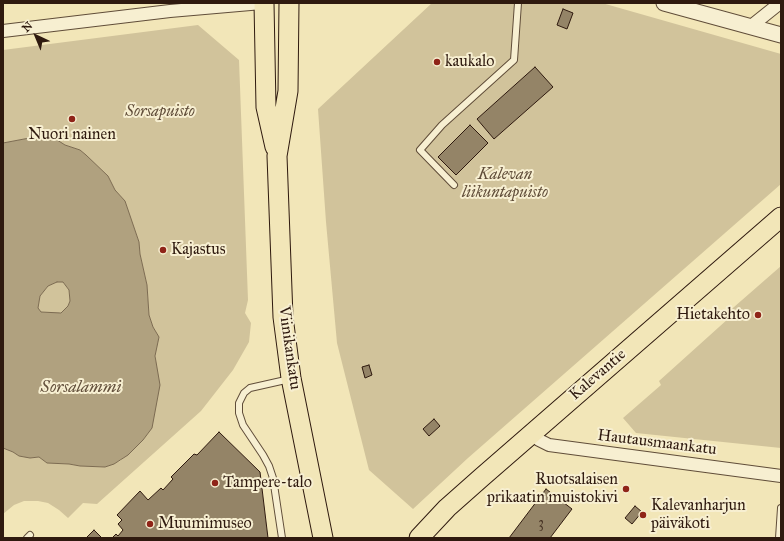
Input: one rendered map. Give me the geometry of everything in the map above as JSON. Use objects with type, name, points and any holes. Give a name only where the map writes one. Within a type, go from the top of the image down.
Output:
[{"type":"main road","name":"Viinikankatu","points":[[263,3],[266,106],[277,156],[283,317],[291,378],[323,538]]},
{"type":"main road","name":"Viinikankatu","points":[[277,156],[288,91],[289,3]]},
{"type":"main road","name":"Kalevantie","points":[[419,538],[447,508],[781,217]]},
{"type":"street","points":[[3,31],[170,7],[263,3]]},
{"type":"street","points":[[664,3],[781,35]]},
{"type":"street","points":[[750,27],[780,3]]},
{"type":"street","name":"Hautausmaankatu","points":[[532,433],[539,440],[549,445],[781,476]]},
{"type":"lane","points":[[454,185],[420,150],[442,125],[514,60],[518,3]]},
{"type":"lane","points":[[282,538],[273,478],[263,455],[243,425],[239,413],[238,403],[244,393],[250,388],[291,378]]},
{"type":"lane","points":[[778,538],[781,508]]},
{"type":"green space","name":"Kalevan liikuntapuisto","points":[[432,3],[602,3],[781,54],[781,184],[468,458],[413,509],[369,470],[337,343],[318,109]]},
{"type":"green space","name":"Sorsapuisto","points":[[198,25],[239,60],[248,300],[245,313],[251,323],[249,342],[233,370],[201,411],[97,504],[83,503],[68,518],[48,503],[38,501],[24,501],[14,505],[3,514],[3,448],[19,456],[39,457],[47,463],[105,467],[120,461],[143,440],[149,432],[156,363],[155,351],[159,337],[153,327],[149,315],[147,285],[140,254],[139,242],[125,201],[115,190],[108,176],[80,150],[49,137],[40,136],[3,143],[3,50]]},
{"type":"green space","points":[[781,266],[781,448],[636,433],[623,418],[661,385],[659,381],[729,318],[726,314]]},
{"type":"green space","points":[[57,282],[63,282],[69,290],[70,301],[68,306],[63,312],[55,314],[41,312],[38,310],[40,296],[48,286]]},
{"type":"water","name":"Sorsalammi","points":[[40,136],[54,138],[65,145],[80,150],[108,176],[115,190],[125,201],[139,242],[140,254],[147,285],[149,315],[153,327],[159,337],[155,356],[160,385],[152,428],[143,440],[128,455],[114,464],[105,467],[47,463],[39,457],[30,458],[19,456],[3,448],[3,143]],"holes":[[[57,282],[63,282],[69,290],[70,301],[68,306],[61,313],[41,312],[38,308],[40,296],[48,286]]]},
{"type":"building","points":[[563,9],[573,13],[567,29],[557,25]]},
{"type":"building","points":[[535,67],[553,87],[494,139],[477,119]]},
{"type":"building","points":[[470,125],[488,143],[456,175],[438,157]]},
{"type":"building","points":[[369,365],[372,375],[365,378],[362,367]]},
{"type":"building","points":[[434,419],[440,426],[429,436],[423,429]]},
{"type":"building","name":"Tampere-talo","points":[[219,432],[260,472],[268,538],[112,538],[116,534],[118,536],[123,530],[118,524],[122,520],[117,515],[140,491],[148,500],[161,488],[163,490],[173,479],[171,477],[194,454],[197,455]]},
{"type":"building","points":[[546,489],[572,509],[550,538],[509,538]]},
{"type":"building","points":[[635,506],[642,512],[632,524],[625,518]]},
{"type":"building","points":[[94,530],[102,538],[86,538]]},
{"type":"place","name":"kaukalo","points":[[437,62]]},
{"type":"place","name":"Nuori nainen","points":[[72,119]]},
{"type":"place","name":"Kajastus","points":[[163,250]]},
{"type":"place","name":"Hietakehto","points":[[758,315]]},
{"type":"place","name":"Tampere-talo","points":[[215,483]]},
{"type":"place","name":"Ruotsalaisen prikaatin muistokivi","points":[[626,489]]},
{"type":"place","name":"Kalevanharjun päiväkoti","points":[[643,515]]},
{"type":"place","name":"Muumimuseo","points":[[150,524]]}]
